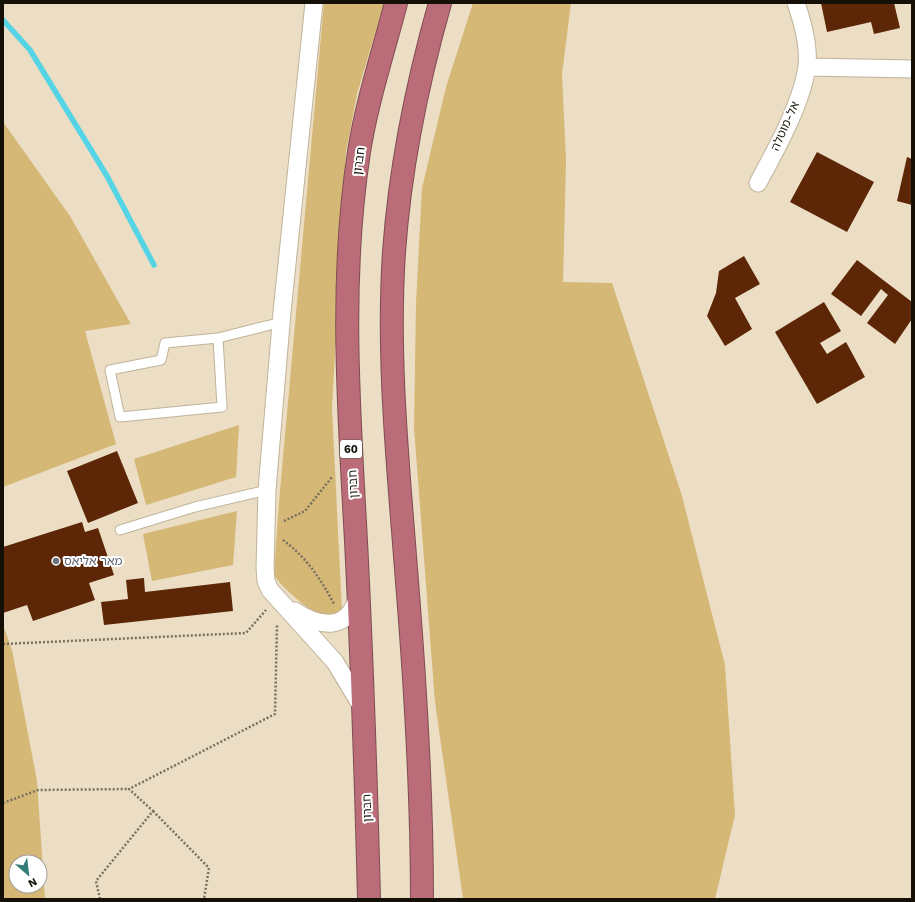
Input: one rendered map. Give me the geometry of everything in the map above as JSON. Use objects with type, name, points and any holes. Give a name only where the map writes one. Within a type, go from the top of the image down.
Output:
[{"type":"highway","name":"חברון","points":[[369,899],[364,710],[347,368],[347,290],[359,152],[374,80],[396,3]]},
{"type":"highway","points":[[422,899],[422,817],[394,388],[393,295],[394,252],[409,139],[419,88],[440,3]]},
{"type":"street","points":[[314,3],[282,322],[267,490],[266,581],[270,590],[335,662],[364,710]]},
{"type":"street","name":"אל-מוטלה","points":[[758,183],[779,144],[798,98],[807,67],[807,49],[796,3]]},
{"type":"street","points":[[807,67],[912,70]]},
{"type":"street","points":[[277,598],[315,622],[329,624],[343,619],[353,609],[358,596]]},
{"type":"lane","points":[[218,338],[222,407],[120,417],[110,370],[161,360],[165,343],[218,338],[282,322]]},
{"type":"lane","points":[[120,530],[195,507],[267,490]]},
{"type":"path","points":[[266,528],[305,511],[333,476]]},
{"type":"path","points":[[266,528],[298,551],[315,571],[343,619]]},
{"type":"path","points":[[3,644],[246,633],[277,598]]},
{"type":"path","points":[[3,803],[38,790],[129,789],[274,714],[277,598]]},
{"type":"path","points":[[129,789],[153,811],[209,868],[204,899]]},
{"type":"path","points":[[100,899],[96,881],[153,811]]},
{"type":"shaded area","points":[[324,3],[384,3],[357,94],[346,152],[332,409],[342,612],[329,616],[318,614],[304,605],[283,586],[274,575],[279,502]]},
{"type":"shaded area","points":[[473,3],[571,3],[562,74],[566,160],[563,282],[612,283],[682,496],[725,665],[735,815],[715,899],[463,899],[435,702],[414,428],[416,303],[422,188],[446,87]]},
{"type":"shaded area","points":[[3,122],[70,216],[131,324],[85,331],[116,444],[3,487]]},
{"type":"shaded area","points":[[239,425],[236,477],[146,505],[134,459]]},
{"type":"shaded area","points":[[237,511],[233,565],[152,581],[143,534]]},
{"type":"shaded area","points":[[3,625],[12,650],[37,781],[42,854],[8,854],[8,894],[45,894],[45,899],[3,899]]},
{"type":"building","points":[[821,3],[894,3],[900,28],[874,34],[871,22],[827,32]]},
{"type":"building","points":[[817,152],[874,182],[847,232],[790,202]]},
{"type":"building","points":[[907,157],[912,159],[912,205],[897,201]]},
{"type":"building","points":[[744,256],[760,284],[735,298],[752,329],[725,346],[707,316],[716,293],[719,271]]},
{"type":"building","points":[[857,260],[912,302],[912,319],[895,344],[867,323],[888,295],[881,289],[861,316],[831,294]]},
{"type":"building","points":[[824,302],[841,331],[820,343],[827,354],[846,342],[865,377],[817,404],[775,332]]},
{"type":"building","points":[[117,451],[138,503],[88,523],[67,471]]},
{"type":"building","name":"מאר אליאס","points":[[82,522],[85,532],[98,528],[114,575],[89,583],[95,600],[33,621],[27,605],[3,613],[3,547]]},
{"type":"building","points":[[144,578],[145,592],[230,582],[233,611],[104,625],[101,602],[128,599],[126,580]]},
{"type":"waterway","points":[[3,20],[30,50],[107,176],[154,265]]},
{"type":"place","name":"מאר אליאס","points":[[56,561]]}]
